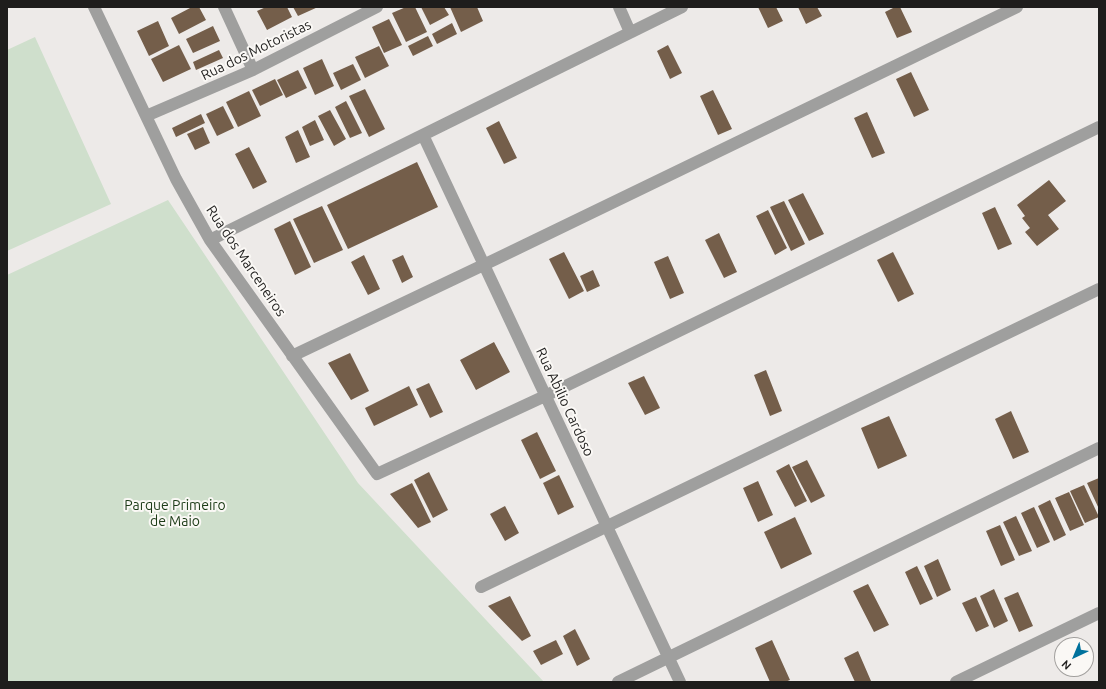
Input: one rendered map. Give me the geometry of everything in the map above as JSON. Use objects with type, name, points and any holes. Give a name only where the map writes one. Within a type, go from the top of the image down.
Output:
[{"type":"street","name":"Rua dos Marceneiros","points":[[94,7],[176,179],[210,240],[377,474],[545,396]]},
{"type":"street","points":[[224,7],[253,70]]},
{"type":"street","name":"Rua dos Motoristas","points":[[146,116],[253,70],[362,10],[377,7]]},
{"type":"street","points":[[619,7],[630,32]]},
{"type":"street","points":[[210,240],[682,7]]},
{"type":"street","points":[[292,356],[484,265],[1017,7]]},
{"type":"street","points":[[545,396],[1099,127]]},
{"type":"street","name":"Rua Abilio Cardoso","points":[[423,135],[680,682]]},
{"type":"street","points":[[481,587],[1099,289]]},
{"type":"street","points":[[618,682],[1099,448]]},
{"type":"street","points":[[956,682],[1099,613]]},
{"type":"green space","points":[[35,37],[111,204],[7,251],[7,50]]},
{"type":"green space","name":"Parque Primeiro de Maio","points":[[168,200],[358,483],[544,682],[7,682],[7,275]]},
{"type":"building","points":[[192,7],[199,7],[206,20],[179,34],[171,18]]},
{"type":"building","points":[[266,7],[287,7],[292,17],[267,30],[257,11]]},
{"type":"building","points":[[293,7],[318,7],[298,16]]},
{"type":"building","points":[[406,7],[415,7],[427,32],[406,42],[392,13]]},
{"type":"building","points":[[421,7],[444,7],[449,15],[430,25]]},
{"type":"building","points":[[450,7],[477,7],[483,21],[461,32]]},
{"type":"building","points":[[758,7],[776,7],[783,21],[768,28]]},
{"type":"building","points":[[798,7],[817,7],[822,16],[806,24]]},
{"type":"building","points":[[895,7],[900,7],[912,32],[897,38],[885,12]]},
{"type":"building","points":[[389,19],[402,45],[384,53],[372,27]]},
{"type":"building","points":[[158,21],[169,46],[149,56],[137,31]]},
{"type":"building","points":[[452,23],[457,34],[437,44],[432,34]]},
{"type":"building","points":[[213,26],[220,41],[193,53],[186,39]]},
{"type":"building","points":[[428,36],[433,46],[413,56],[408,46]]},
{"type":"building","points":[[179,45],[191,69],[163,82],[151,59]]},
{"type":"building","points":[[668,45],[682,73],[670,79],[657,51]]},
{"type":"building","points":[[379,46],[389,66],[365,78],[355,57]]},
{"type":"building","points":[[219,50],[223,58],[196,70],[193,62]]},
{"type":"building","points":[[322,59],[334,86],[315,95],[303,68]]},
{"type":"building","points":[[353,64],[361,80],[341,90],[333,73]]},
{"type":"building","points":[[298,70],[307,88],[286,98],[277,80]]},
{"type":"building","points":[[911,72],[929,110],[914,117],[896,79]]},
{"type":"building","points":[[275,79],[283,95],[260,106],[252,90]]},
{"type":"building","points":[[365,89],[385,129],[369,137],[349,96]]},
{"type":"building","points":[[713,90],[732,129],[718,135],[700,96]]},
{"type":"building","points":[[249,91],[261,116],[238,127],[226,102]]},
{"type":"building","points":[[346,101],[362,133],[350,138],[335,107]]},
{"type":"building","points":[[223,106],[234,128],[217,136],[206,114]]},
{"type":"building","points":[[330,110],[346,139],[334,146],[318,116]]},
{"type":"building","points":[[867,112],[885,153],[872,158],[854,118]]},
{"type":"building","points":[[201,114],[205,123],[176,137],[172,128]]},
{"type":"building","points":[[315,120],[324,140],[310,146],[302,127]]},
{"type":"building","points":[[499,121],[517,158],[504,164],[486,128]]},
{"type":"building","points":[[203,127],[210,143],[195,150],[187,134]]},
{"type":"building","points":[[298,130],[310,157],[296,163],[285,137]]},
{"type":"building","points":[[249,147],[267,182],[253,189],[235,154]]},
{"type":"building","points":[[417,162],[438,207],[348,249],[327,205]]},
{"type":"building","points":[[1049,180],[1066,201],[1048,215],[1059,229],[1037,246],[1025,232],[1030,228],[1022,218],[1025,216],[1017,205]]},
{"type":"building","points":[[803,193],[824,234],[809,241],[788,200]]},
{"type":"building","points":[[784,201],[805,244],[791,251],[770,207]]},
{"type":"building","points":[[322,206],[343,250],[314,263],[293,219]]},
{"type":"building","points":[[995,207],[1012,244],[998,250],[982,213]]},
{"type":"building","points":[[768,210],[787,248],[775,255],[756,216]]},
{"type":"building","points":[[290,221],[311,267],[295,275],[274,229]]},
{"type":"building","points":[[719,233],[737,272],[724,278],[705,240]]},
{"type":"building","points":[[564,252],[584,291],[569,299],[549,259]]},
{"type":"building","points":[[893,252],[914,294],[898,302],[877,260]]},
{"type":"building","points":[[364,255],[380,289],[368,295],[351,262]]},
{"type":"building","points":[[403,255],[413,277],[402,283],[392,260]]},
{"type":"building","points":[[668,256],[684,293],[670,299],[654,262]]},
{"type":"building","points":[[593,270],[600,286],[587,292],[580,276]]},
{"type":"building","points":[[494,342],[510,372],[476,390],[460,360]]},
{"type":"building","points":[[350,353],[369,391],[351,400],[328,363]]},
{"type":"building","points":[[766,370],[782,411],[770,416],[754,375]]},
{"type":"building","points":[[644,376],[660,408],[645,415],[628,383]]},
{"type":"building","points":[[429,383],[443,412],[430,418],[416,389]]},
{"type":"building","points":[[409,386],[418,405],[374,426],[365,408]]},
{"type":"building","points":[[1011,411],[1029,452],[1013,459],[995,419]]},
{"type":"building","points":[[889,416],[907,456],[878,469],[861,428]]},
{"type":"building","points":[[537,432],[556,471],[540,479],[521,440]]},
{"type":"building","points":[[807,460],[825,496],[811,503],[792,467]]},
{"type":"building","points":[[789,464],[807,501],[795,507],[776,471]]},
{"type":"building","points":[[429,472],[448,510],[433,518],[414,480]]},
{"type":"building","points":[[559,475],[574,507],[558,515],[543,483]]},
{"type":"building","points":[[1099,478],[1099,509],[1087,483]]},
{"type":"building","points":[[758,481],[773,515],[758,522],[743,488]]},
{"type":"building","points":[[412,483],[431,522],[418,528],[390,494]]},
{"type":"building","points":[[1084,485],[1099,517],[1085,523],[1070,491]]},
{"type":"building","points":[[1069,492],[1084,525],[1070,531],[1055,498]]},
{"type":"building","points":[[1050,500],[1066,535],[1054,541],[1038,506]]},
{"type":"building","points":[[505,506],[519,533],[505,541],[490,514]]},
{"type":"building","points":[[1034,507],[1050,542],[1037,548],[1021,513]]},
{"type":"building","points":[[1016,516],[1032,551],[1019,556],[1003,522]]},
{"type":"building","points":[[795,517],[812,554],[781,569],[764,532]]},
{"type":"building","points":[[1000,525],[1015,560],[1001,566],[986,531]]},
{"type":"building","points":[[938,559],[951,590],[937,597],[924,566]]},
{"type":"building","points":[[917,566],[933,599],[920,605],[905,572]]},
{"type":"building","points":[[868,584],[889,625],[874,632],[853,591]]},
{"type":"building","points":[[994,589],[1008,621],[994,628],[980,596]]},
{"type":"building","points":[[1018,592],[1033,626],[1019,632],[1004,598]]},
{"type":"building","points":[[510,596],[531,636],[522,641],[488,606]]},
{"type":"building","points":[[976,597],[989,626],[976,632],[962,603]]},
{"type":"building","points":[[575,629],[590,659],[577,666],[563,636]]},
{"type":"building","points":[[556,640],[563,654],[541,665],[533,651]]},
{"type":"building","points":[[772,640],[790,680],[785,682],[770,682],[755,648]]},
{"type":"building","points":[[858,651],[871,681],[855,682],[844,658]]}]
